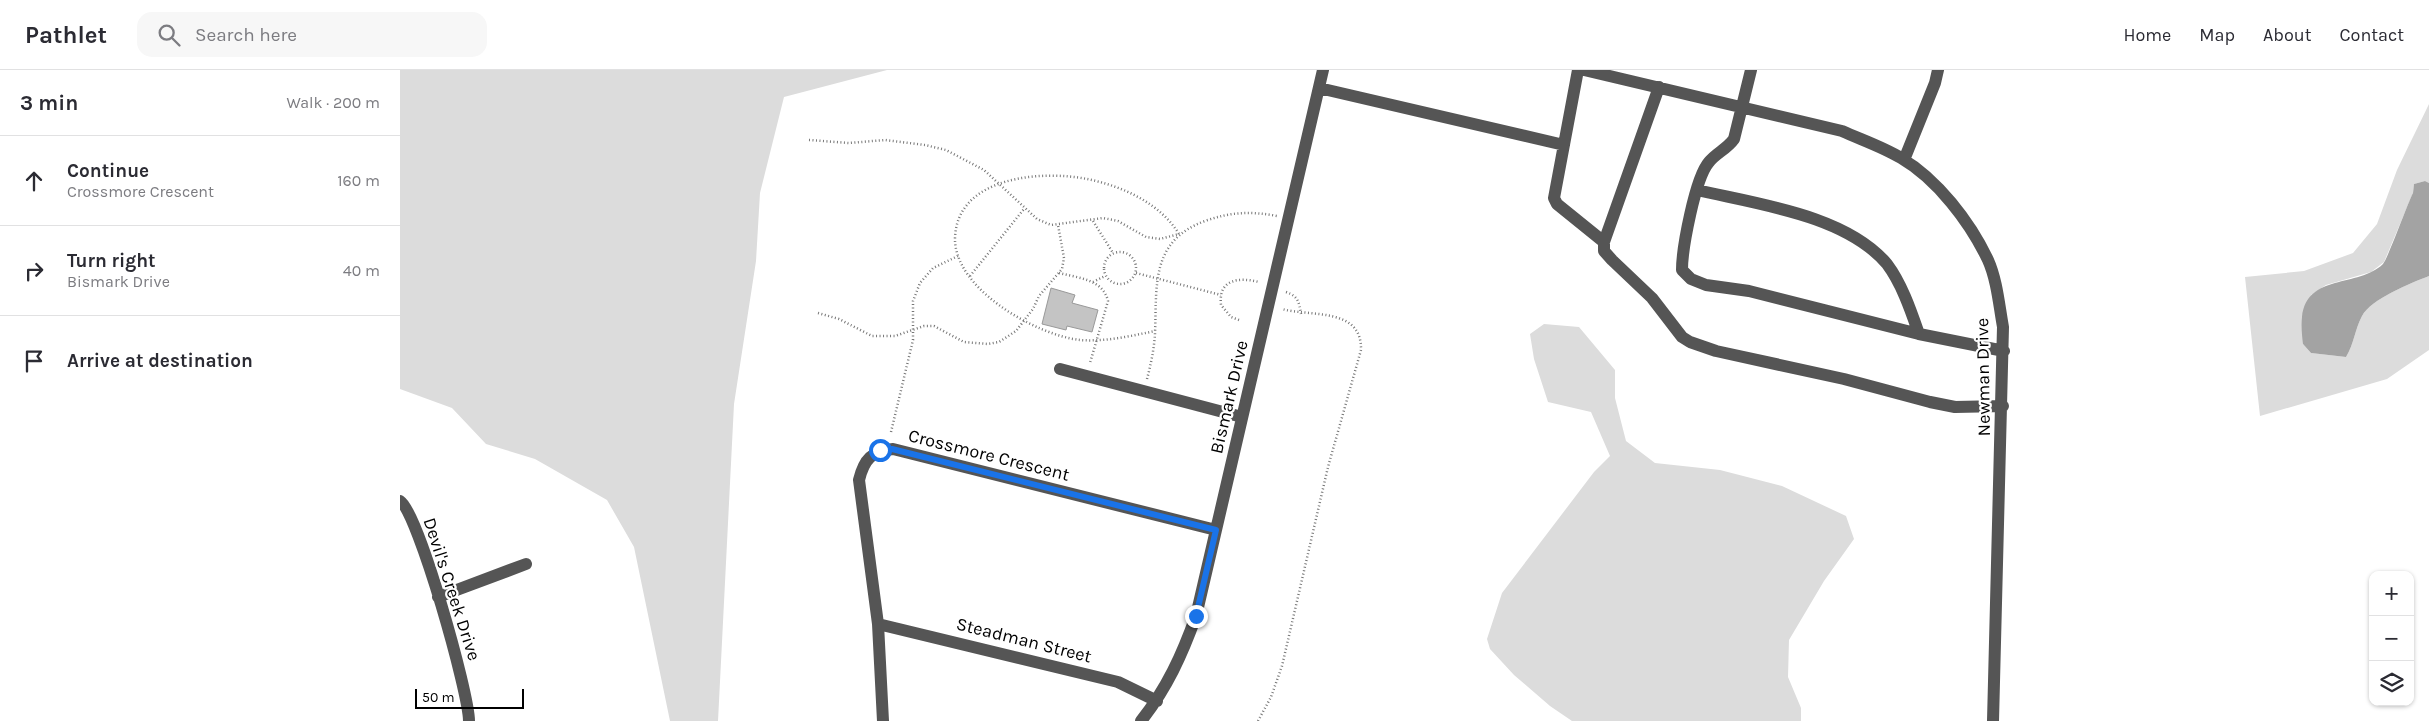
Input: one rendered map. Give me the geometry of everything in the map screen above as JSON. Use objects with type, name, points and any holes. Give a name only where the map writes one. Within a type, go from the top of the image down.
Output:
[{"type":"street","name":"Bismark Drive","points":[[1141,721],[1157,701],[1182,656],[1196,616],[1323,70]]},
{"type":"street","points":[[1578,70],[1554,198],[1557,204],[1604,242]]},
{"type":"street","name":"Newman Drive","points":[[1584,70],[1842,131],[1883,148],[1904,160],[1953,205],[1968,225],[1988,261],[2000,309],[2004,351],[1993,721]]},
{"type":"street","points":[[1751,70],[1734,140],[1727,149],[1708,162],[1697,190],[1682,253],[1682,270],[1691,279],[1706,285],[1749,291],[1919,334],[2004,351]]},
{"type":"street","points":[[1904,160],[1935,83],[1938,70]]},
{"type":"street","points":[[1659,87],[1604,242],[1604,251],[1652,298],[1682,337],[1690,342],[1716,351],[1844,379],[1930,402],[1955,407],[2003,406]]},
{"type":"street","points":[[1318,88],[1564,145]]},
{"type":"street","points":[[1697,190],[1809,218],[1841,228],[1868,244],[1888,266],[1904,296],[1919,334]]},
{"type":"street","points":[[1060,369],[1242,417]]},
{"type":"street","name":"Crossmore Crescent","points":[[883,721],[878,624],[859,480],[862,466],[869,456],[880,450],[892,449],[1216,530]]},
{"type":"street","name":"Devil's Creek Drive","points":[[400,500],[412,518],[438,597],[464,684],[469,721]]},
{"type":"street","points":[[438,597],[526,564]]},
{"type":"street","name":"Steadman Street","points":[[878,624],[1118,682],[1157,701]]},
{"type":"path","points":[[809,140],[849,144],[885,140],[925,145],[946,150],[984,170],[1037,219],[1051,225],[1103,218],[1118,221],[1146,237],[1160,240],[1179,234],[1213,218],[1240,212],[1288,218]]},
{"type":"path","points":[[1155,331],[1118,339],[1080,340],[1038,329],[1002,307],[970,276],[958,256],[955,240],[962,214],[974,200],[998,184],[1047,174],[1103,182],[1128,192],[1150,204],[1171,221],[1179,234]]},
{"type":"path","points":[[970,276],[1025,209]]},
{"type":"path","points":[[1092,220],[1113,253]]},
{"type":"path","points":[[818,313],[839,319],[872,336],[895,336],[912,330],[934,326],[964,342],[988,344],[1009,336],[1025,321],[1038,296],[1062,269],[1064,258],[1058,225]]},
{"type":"path","points":[[1145,392],[1154,350],[1154,302],[1157,278],[1162,262],[1179,234]]},
{"type":"path","points":[[1113,253],[1128,254],[1135,262],[1135,273],[1129,282],[1119,285],[1105,276],[1105,261],[1113,253]]},
{"type":"path","points":[[891,432],[913,340],[913,301],[920,283],[933,268],[958,256]]},
{"type":"path","points":[[1059,273],[1093,282],[1106,294],[1108,301],[1086,376]]},
{"type":"path","points":[[1135,273],[1221,295]]},
{"type":"path","points":[[1093,282],[1105,276]]},
{"type":"path","points":[[1239,320],[1225,312],[1221,305],[1221,295],[1228,284],[1236,279],[1259,282]]},
{"type":"path","points":[[1286,292],[1294,294],[1299,301],[1301,314]]},
{"type":"path","points":[[1258,721],[1271,697],[1282,666],[1328,467],[1361,350],[1361,339],[1358,329],[1348,321],[1337,317],[1301,314],[1268,306]]},
{"type":"shaded area","points":[[400,70],[887,70],[784,97],[760,193],[756,261],[734,404],[718,721],[670,721],[634,547],[607,500],[535,459],[486,444],[452,408],[400,389]]},
{"type":"shaded area","points":[[2429,104],[2429,183],[2425,181],[2414,184],[2413,193],[2384,262],[2371,272],[2326,285],[2311,295],[2303,344],[2311,353],[2346,357],[2362,316],[2367,310],[2392,292],[2429,276],[2429,350],[2387,379],[2260,416],[2245,277],[2304,271],[2353,253],[2377,224],[2397,170]]},
{"type":"shaded area","points":[[2425,181],[2429,183],[2429,276],[2392,292],[2367,310],[2362,316],[2346,357],[2311,353],[2303,344],[2302,338],[2302,317],[2306,303],[2313,294],[2323,287],[2360,276],[2373,271],[2383,264],[2413,193],[2414,184]]},
{"type":"shaded area","points":[[1544,324],[1579,327],[1615,370],[1615,398],[1626,441],[1655,463],[1720,470],[1782,486],[1846,516],[1854,539],[1824,581],[1789,640],[1788,677],[1801,708],[1801,721],[1572,721],[1550,706],[1514,675],[1490,649],[1487,639],[1502,593],[1594,472],[1610,456],[1591,412],[1548,402],[1534,359],[1530,334]]},
{"type":"building","points":[[1051,288],[1075,295],[1072,303],[1098,310],[1092,332],[1067,326],[1066,330],[1042,324]]},
{"type":"route","points":[[880,450],[892,449],[1216,530],[1196,616]]}]
